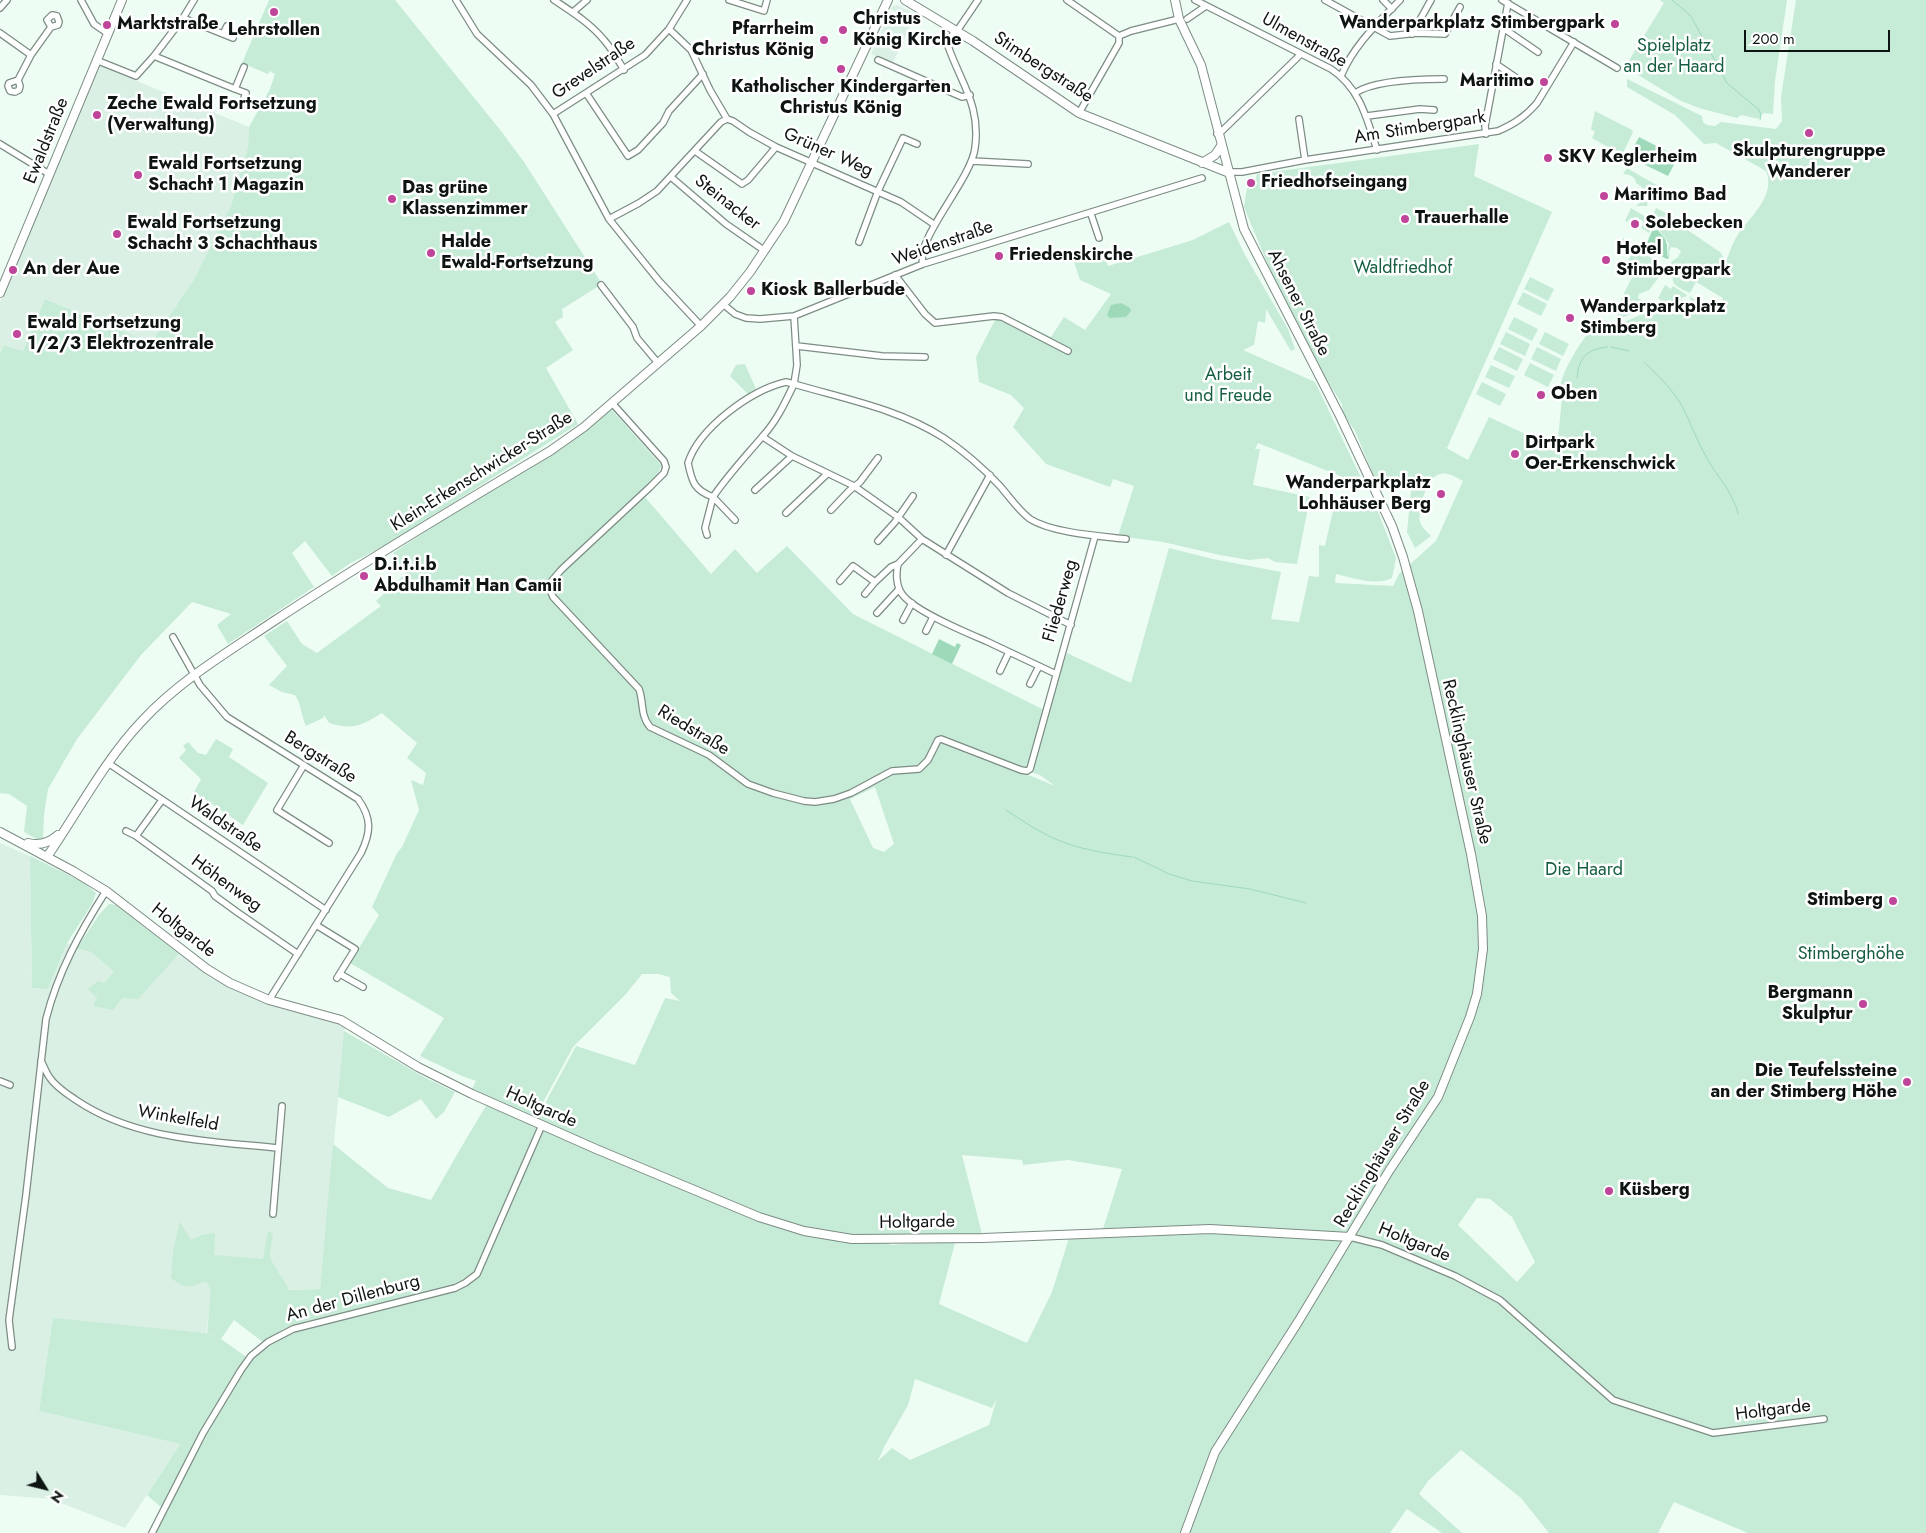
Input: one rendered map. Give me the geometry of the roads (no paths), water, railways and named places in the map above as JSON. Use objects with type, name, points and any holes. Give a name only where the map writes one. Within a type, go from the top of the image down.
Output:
[{"type":"street","points":[[0,8],[7,0]]},
{"type":"street","points":[[81,0],[94,24],[107,33]]},
{"type":"street","name":"Ewaldstraße","points":[[0,293],[122,0]]},
{"type":"street","points":[[96,60],[136,76],[154,56],[194,0]]},
{"type":"street","points":[[456,0],[477,34],[501,59],[531,85],[553,114],[609,219],[659,281],[701,326]]},
{"type":"street","points":[[554,0],[589,24],[605,41],[624,70]]},
{"type":"street","points":[[573,12],[586,0]]},
{"type":"street","name":"Grevelstraße","points":[[553,114],[645,55],[669,29],[687,0]]},
{"type":"street","points":[[729,0],[764,11],[768,0]]},
{"type":"street","name":"Klein-Erkenschwicker-Straße","points":[[44,856],[108,763],[141,722],[174,690],[370,560],[550,451],[584,427],[701,326],[723,304],[766,251],[784,221],[813,163],[888,0]]},
{"type":"street","name":"Stimbergstraße","points":[[905,0],[956,30],[1080,113],[1227,172]]},
{"type":"street","points":[[923,264],[921,257],[935,225],[961,184],[972,161],[976,147],[974,108],[948,46],[956,30],[978,0]]},
{"type":"street","points":[[1067,0],[1119,36]]},
{"type":"street","name":"Ahsener Straße","points":[[1175,0],[1201,65],[1227,172],[1247,236],[1340,416],[1392,526],[1418,611]]},
{"type":"street","name":"Ulmenstraße","points":[[1195,0],[1341,76],[1355,93],[1367,116],[1377,150]]},
{"type":"street","points":[[1325,0],[1372,28],[1377,28],[1390,36],[1445,34],[1460,8]]},
{"type":"street","points":[[1384,0],[1392,8]]},
{"type":"street","points":[[1341,76],[1352,54],[1372,28],[1400,0]]},
{"type":"street","points":[[1412,34],[1431,0]]},
{"type":"street","points":[[1486,134],[1485,126],[1503,28],[1505,2],[1617,68]]},
{"type":"street","points":[[1119,36],[1131,31],[1183,19],[1206,6]]},
{"type":"street","points":[[182,18],[233,38]]},
{"type":"street","points":[[223,34],[227,26]]},
{"type":"street","points":[[18,80],[31,55],[51,27]]},
{"type":"street","points":[[1503,28],[1538,52]]},
{"type":"street","points":[[609,219],[657,191],[725,116],[691,50],[669,29]]},
{"type":"street","points":[[0,33],[31,55]]},
{"type":"street","points":[[1080,113],[1119,43],[1119,36]]},
{"type":"street","name":"Am Stimbergpark","points":[[1227,172],[1242,172],[1305,160],[1498,132],[1515,124],[1530,112],[1574,42]]},
{"type":"street","points":[[1217,134],[1300,54]]},
{"type":"street","points":[[154,56],[246,93],[241,106]]},
{"type":"street","points":[[878,60],[962,96],[970,95]]},
{"type":"street","points":[[1496,64],[1521,81]]},
{"type":"street","points":[[235,88],[244,67]]},
{"type":"street","points":[[586,93],[628,156],[638,150],[663,122],[670,110],[703,74]]},
{"type":"street","points":[[1355,93],[1361,89],[1399,81],[1444,79]]},
{"type":"street","points":[[1367,116],[1420,109],[1434,110]]},
{"type":"street","name":"Grüner Weg","points":[[725,116],[776,147],[901,202],[935,225]]},
{"type":"street","points":[[1299,119],[1305,160]]},
{"type":"street","points":[[859,242],[878,191],[903,138],[917,144]]},
{"type":"street","points":[[0,144],[49,174]]},
{"type":"street","points":[[1202,163],[1215,155],[1221,146]]},
{"type":"street","points":[[695,151],[742,184],[748,180],[776,147]]},
{"type":"street","points":[[972,161],[1028,164]]},
{"type":"street","name":"Steinacker","points":[[671,177],[726,224],[766,251]]},
{"type":"street","name":"Weidenstraße","points":[[723,304],[735,314],[746,318],[760,319],[794,316],[923,264],[1091,214],[1202,178]]},
{"type":"street","points":[[1091,214],[1099,238]]},
{"type":"street","points":[[895,275],[925,314],[935,323],[994,316],[1002,317],[1068,351]]},
{"type":"street","points":[[601,285],[634,327],[637,338],[658,363]]},
{"type":"street","points":[[707,535],[705,528],[713,497],[732,470],[774,421],[794,384],[797,346],[794,316]]},
{"type":"street","points":[[797,346],[882,356],[925,357]]},
{"type":"street","points":[[735,520],[713,497],[701,492],[692,481],[688,463],[707,433],[734,407],[753,395],[786,382],[883,409],[915,422],[963,452],[990,476],[1022,512],[1035,522],[1049,527],[1095,536],[1126,539]]},
{"type":"street","name":"Riedstraße","points":[[612,403],[664,461],[666,467],[664,473],[561,570],[549,587],[552,597],[639,689],[644,719],[650,727],[709,756],[748,784],[773,793],[815,802],[851,793],[892,772],[919,769],[928,760],[938,740],[942,739],[1021,770]]},
{"type":"street","points":[[763,436],[792,456],[854,486],[898,517],[922,539],[946,555],[1008,593],[1071,625]]},
{"type":"street","points":[[755,490],[792,456]]},
{"type":"street","points":[[832,510],[860,482],[878,458]]},
{"type":"street","points":[[786,512],[827,474]]},
{"type":"street","points":[[946,555],[990,476]]},
{"type":"street","points":[[878,541],[913,496]]},
{"type":"street","name":"Fliederweg","points":[[1021,770],[1027,771],[1032,765],[1095,536]]},
{"type":"street","points":[[865,594],[874,582],[891,567],[898,564],[922,539]]},
{"type":"street","points":[[877,613],[899,589],[896,572],[898,564]]},
{"type":"street","points":[[840,581],[853,566],[874,582]]},
{"type":"street","name":"Fliederweg","points":[[899,589],[902,595],[933,617],[1056,674]]},
{"type":"street","points":[[903,620],[912,603]]},
{"type":"street","name":"Recklinghäuser Straße","points":[[1185,1533],[1215,1452],[1438,1096],[1478,994],[1484,949],[1482,916],[1472,854],[1418,611]]},
{"type":"street","points":[[926,632],[933,617]]},
{"type":"street","name":"Bergstraße","points":[[173,637],[208,696],[227,717],[358,799],[369,823],[368,838],[361,853],[269,1000]]},
{"type":"street","points":[[1000,671],[1009,652]]},
{"type":"street","name":"Fliederweg","points":[[1030,684],[1039,666]]},
{"type":"street","name":"Waldstraße","points":[[108,763],[326,910]]},
{"type":"street","points":[[304,765],[277,810],[329,843]]},
{"type":"street","points":[[136,836],[162,800]]},
{"type":"street","name":"Klein-Erkenschwicker-Straße","points":[[44,856],[53,840],[64,829]]},
{"type":"street","name":"Höhenweg","points":[[126,831],[136,836],[212,891],[215,896],[298,954]]},
{"type":"street","points":[[0,832],[16,840],[41,845],[53,840]]},
{"type":"street","name":"Holtgarde","points":[[16,840],[106,891],[207,969],[230,983],[269,1000],[341,1020],[418,1067],[542,1125],[759,1217],[785,1226],[828,1236],[878,1239],[982,1238],[1210,1229],[1350,1237],[1382,1245],[1462,1280],[1500,1300],[1613,1400],[1713,1433],[1824,1420]]},
{"type":"street","points":[[12,1347],[9,1320],[26,1195],[46,1019],[53,993],[75,941],[106,891]]},
{"type":"street","points":[[316,925],[355,950],[339,976],[363,988]]},
{"type":"street","name":"Winkelfeld","points":[[41,1061],[50,1078],[67,1094],[88,1108],[132,1128],[190,1140],[278,1148]]},
{"type":"street","points":[[0,1081],[10,1085]]},
{"type":"street","points":[[273,1214],[282,1106]]},
{"type":"street","name":"An der Dillenburg","points":[[152,1533],[203,1433],[224,1397],[251,1356],[268,1342],[293,1329],[455,1288],[477,1274],[542,1125]]},
{"type":"waterway","points":[[1672,0],[1690,15],[1727,83],[1759,110],[1760,120]]},
{"type":"waterway","points":[[1577,378],[1580,365],[1585,356],[1594,350],[1607,347]]},
{"type":"waterway","points":[[1611,347],[1629,351]]},
{"type":"waterway","points":[[1645,363],[1665,383],[1682,406],[1703,452],[1733,499],[1738,514]]},
{"type":"waterway","points":[[1006,810],[1038,830],[1069,844],[1090,850],[1132,857]]},
{"type":"waterway","points":[[1134,857],[1169,874],[1192,881],[1250,889],[1306,903]]},
{"type":"place","name":"Lehrstollen","points":[[274,12]]},
{"type":"place","name":"Wanderparkplatz Stimbergpark","points":[[1615,24]]},
{"type":"place","name":"Marktstraße","points":[[107,25]]},
{"type":"place","name":"Christus König Kirche","points":[[843,30]]},
{"type":"place","name":"Pfarrheim Christus König","points":[[824,40]]},
{"type":"place","name":"Katholischer Kindergarten Christus König","points":[[841,69]]},
{"type":"place","name":"Maritimo","points":[[1544,82]]},
{"type":"place","name":"Zeche Ewald Fortsetzung (Verwaltung)","points":[[97,115]]},
{"type":"place","name":"Skulpturengruppe Wanderer","points":[[1809,133]]},
{"type":"place","name":"SKV Keglerheim","points":[[1548,158]]},
{"type":"place","name":"Ewald Fortsetzung Schacht 1 Magazin","points":[[138,175]]},
{"type":"place","name":"Friedhofseingang","points":[[1251,183]]},
{"type":"place","name":"Maritimo Bad","points":[[1604,196]]},
{"type":"place","name":"Das grüne Klassenzimmer","points":[[392,199]]},
{"type":"place","name":"Trauerhalle","points":[[1405,219]]},
{"type":"place","name":"Solebecken","points":[[1635,224]]},
{"type":"place","name":"Ewald Fortsetzung Schacht 3 Schachthaus","points":[[117,234]]},
{"type":"place","name":"Halde Ewald-Fortsetzung","points":[[431,253]]},
{"type":"place","name":"Friedenskirche","points":[[999,256]]},
{"type":"place","name":"Hotel Stimbergpark","points":[[1606,260]]},
{"type":"place","name":"An der Aue","points":[[13,270]]},
{"type":"place","name":"Kiosk Ballerbude","points":[[751,291]]},
{"type":"place","name":"Wanderparkplatz Stimberg","points":[[1570,318]]},
{"type":"place","name":"Ewald Fortsetzung 1/2/3 Elektrozentrale","points":[[17,334]]},
{"type":"place","name":"Oben","points":[[1541,395]]},
{"type":"place","name":"Dirtpark Oer-Erkenschwick","points":[[1515,454]]},
{"type":"place","name":"Wanderparkplatz Lohhäuser Berg","points":[[1441,494]]},
{"type":"place","name":"D.i.t.i.b Abdulhamit Han Camii","points":[[364,576]]},
{"type":"place","name":"Stimberg","points":[[1893,901]]},
{"type":"place","name":"Bergmann Skulptur","points":[[1863,1004]]},
{"type":"place","name":"Die Teufelssteine an der Stimberg Höhe","points":[[1907,1082]]},
{"type":"place","name":"Küsberg","points":[[1609,1191]]},
{"type":"park label","name":"Spielplatz an der Haard","points":[[1674,57]]},
{"type":"park label","name":"Waldfriedhof","points":[[1403,269]]},
{"type":"park label","name":"Arbeit und Freude","points":[[1228,386]]},
{"type":"park label","name":"Die Haard","points":[[1584,871]]},
{"type":"park label","name":"Stimberghöhe","points":[[1851,955]]}]
